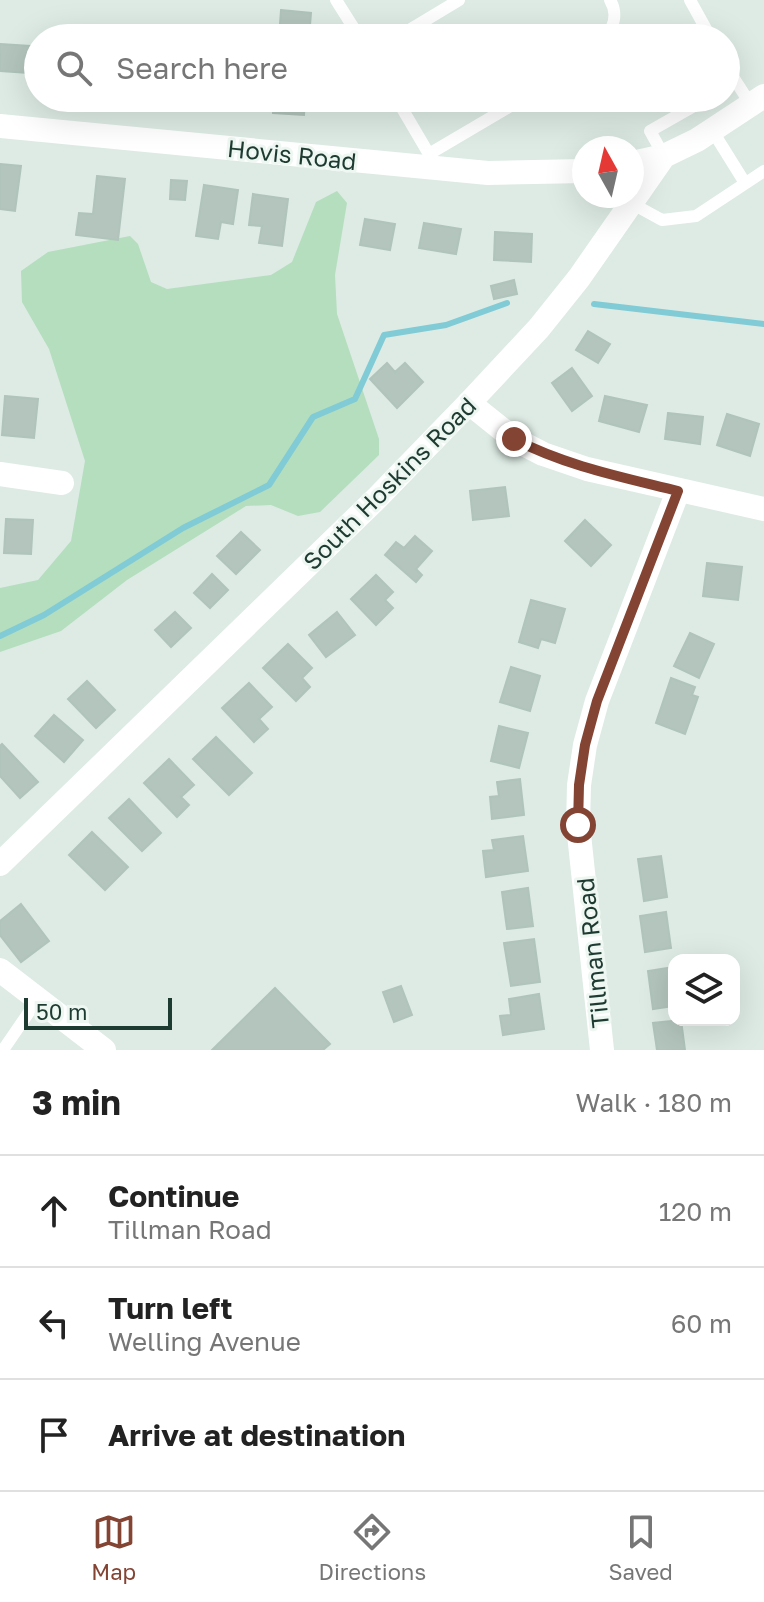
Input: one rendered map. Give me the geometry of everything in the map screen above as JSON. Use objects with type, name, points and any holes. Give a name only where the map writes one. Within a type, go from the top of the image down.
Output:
[{"type":"street","name":"South Hoskins Road","points":[[644,184],[664,156],[758,101]]},
{"type":"street","name":"Hovis Road","points":[[0,126],[433,162],[488,173],[572,171]]},
{"type":"street","points":[[644,160],[664,156]]},
{"type":"street","name":"South Hoskins Road","points":[[0,864],[378,497],[469,403],[539,328],[579,278],[628,208]]},
{"type":"street","points":[[469,403],[514,439],[543,454],[587,469],[764,509]]},
{"type":"street","points":[[0,474],[62,483]]},
{"type":"street","name":"Tillman Road","points":[[602,1050],[578,825],[579,785],[585,745],[597,701],[678,491]]},
{"type":"street","points":[[0,970],[104,1050]]},
{"type":"lane","points":[[336,0],[351,24]]},
{"type":"lane","points":[[419,24],[459,0]]},
{"type":"lane","points":[[610,0],[614,7],[613,24]]},
{"type":"lane","points":[[690,0],[703,24]]},
{"type":"lane","points":[[740,90],[758,101]]},
{"type":"lane","points":[[404,112],[433,162],[504,112]]},
{"type":"lane","points":[[664,156],[650,131],[683,112]]},
{"type":"lane","points":[[712,130],[745,183]]},
{"type":"lane","points":[[640,208],[662,220],[696,216],[764,171]]},
{"type":"lane","points":[[3,1050],[38,999]]},
{"type":"green space","points":[[337,191],[347,203],[335,275],[337,314],[379,439],[379,455],[320,512],[298,516],[271,505],[246,506],[127,580],[61,631],[0,652],[0,588],[38,580],[71,541],[85,461],[49,349],[22,302],[21,271],[48,252],[130,236],[138,244],[151,282],[167,289],[271,275],[292,262],[316,202]]},
{"type":"building","points":[[281,10],[311,13],[310,24],[280,24]]},
{"type":"building","points":[[0,44],[24,46],[24,73],[0,71]]},
{"type":"building","points":[[273,112],[304,112],[304,115]]},
{"type":"building","points":[[0,164],[21,166],[15,211],[0,209]]},
{"type":"building","points":[[97,176],[125,179],[118,240],[76,235],[79,213],[93,214]]},
{"type":"building","points":[[171,180],[187,181],[185,200],[170,199]]},
{"type":"building","points":[[204,185],[238,190],[233,224],[221,222],[218,239],[196,236]]},
{"type":"building","points":[[253,194],[288,199],[282,246],[259,243],[262,226],[249,225]]},
{"type":"building","points":[[365,219],[395,224],[390,250],[360,245]]},
{"type":"building","points":[[424,223],[461,229],[456,254],[419,248]]},
{"type":"building","points":[[495,232],[532,234],[531,262],[494,260]]},
{"type":"building","points":[[514,280],[517,294],[494,299],[491,286]]},
{"type":"building","points":[[588,331],[610,344],[598,363],[576,350]]},
{"type":"building","points":[[387,363],[395,372],[405,363],[423,382],[397,408],[370,379]]},
{"type":"building","points":[[572,368],[592,396],[572,411],[552,383]]},
{"type":"building","points":[[5,396],[38,399],[34,438],[2,435]]},
{"type":"building","points":[[605,396],[647,405],[639,432],[599,421]]},
{"type":"building","points":[[668,413],[703,417],[700,444],[665,439]]},
{"type":"building","points":[[727,414],[759,424],[750,456],[717,445]]},
{"type":"building","points":[[505,487],[509,516],[473,520],[470,491]]},
{"type":"building","points":[[6,519],[33,520],[31,554],[4,553]]},
{"type":"building","points":[[585,520],[611,545],[591,566],[565,541]]},
{"type":"building","points":[[241,532],[260,550],[236,574],[217,556]]},
{"type":"building","points":[[415,536],[432,551],[416,569],[422,575],[416,582],[385,555],[396,542],[404,548]]},
{"type":"building","points":[[707,563],[742,567],[738,600],[703,596]]},
{"type":"building","points":[[212,574],[228,590],[210,608],[194,593]]},
{"type":"building","points":[[376,575],[393,592],[385,600],[393,608],[376,625],[351,599]]},
{"type":"building","points":[[531,600],[565,609],[555,643],[541,639],[538,648],[519,642]]},
{"type":"building","points":[[175,612],[191,628],[171,647],[155,630]]},
{"type":"building","points":[[337,612],[355,635],[326,657],[309,635]]},
{"type":"building","points":[[690,633],[714,644],[699,678],[674,666]]},
{"type":"building","points":[[288,644],[312,668],[302,678],[310,687],[296,701],[263,668]]},
{"type":"building","points":[[511,667],[540,676],[530,711],[500,702]]},
{"type":"building","points":[[671,678],[695,687],[692,695],[698,697],[685,734],[656,723]]},
{"type":"building","points":[[87,681],[115,710],[96,728],[68,699]]},
{"type":"building","points":[[249,683],[272,707],[259,719],[268,729],[254,742],[222,708]]},
{"type":"building","points":[[54,715],[83,740],[64,762],[35,736]]},
{"type":"building","points":[[499,726],[528,733],[519,768],[491,761]]},
{"type":"building","points":[[216,737],[252,773],[229,795],[193,759]]},
{"type":"building","points":[[2,744],[38,782],[20,798],[0,776]]},
{"type":"building","points":[[169,759],[194,785],[181,797],[189,805],[177,817],[144,783]]},
{"type":"building","points":[[520,779],[524,815],[492,819],[490,797],[499,796],[497,782]]},
{"type":"building","points":[[129,799],[161,833],[142,851],[109,818]]},
{"type":"building","points":[[92,832],[128,867],[105,890],[69,855]]},
{"type":"building","points":[[523,836],[528,871],[486,877],[483,851],[494,850],[492,840]]},
{"type":"building","points":[[661,856],[667,897],[644,901],[638,859]]},
{"type":"building","points":[[528,888],[533,926],[507,929],[502,892]]},
{"type":"building","points":[[21,904],[49,941],[21,962],[0,935],[0,921]]},
{"type":"building","points":[[666,912],[671,948],[645,952],[640,916]]},
{"type":"building","points":[[534,939],[540,982],[511,986],[504,943]]},
{"type":"building","points":[[668,968],[668,1007],[653,1009],[648,971]]},
{"type":"building","points":[[401,986],[412,1015],[394,1022],[383,992]]},
{"type":"building","points":[[275,988],[330,1044],[323,1050],[212,1050]]},
{"type":"building","points":[[539,994],[544,1029],[503,1035],[500,1016],[511,1015],[509,999]]},
{"type":"building","points":[[668,1021],[668,1026],[682,1026],[685,1050],[657,1050],[653,1023]]},
{"type":"waterway","points":[[0,636],[44,615],[183,528],[269,485],[313,417],[355,399],[384,335],[446,325],[507,303]]},
{"type":"waterway","points":[[594,304],[764,324]]},
{"type":"route","points":[[514,439],[543,454],[587,469],[678,491],[597,701],[585,745],[579,785],[578,825]]}]
